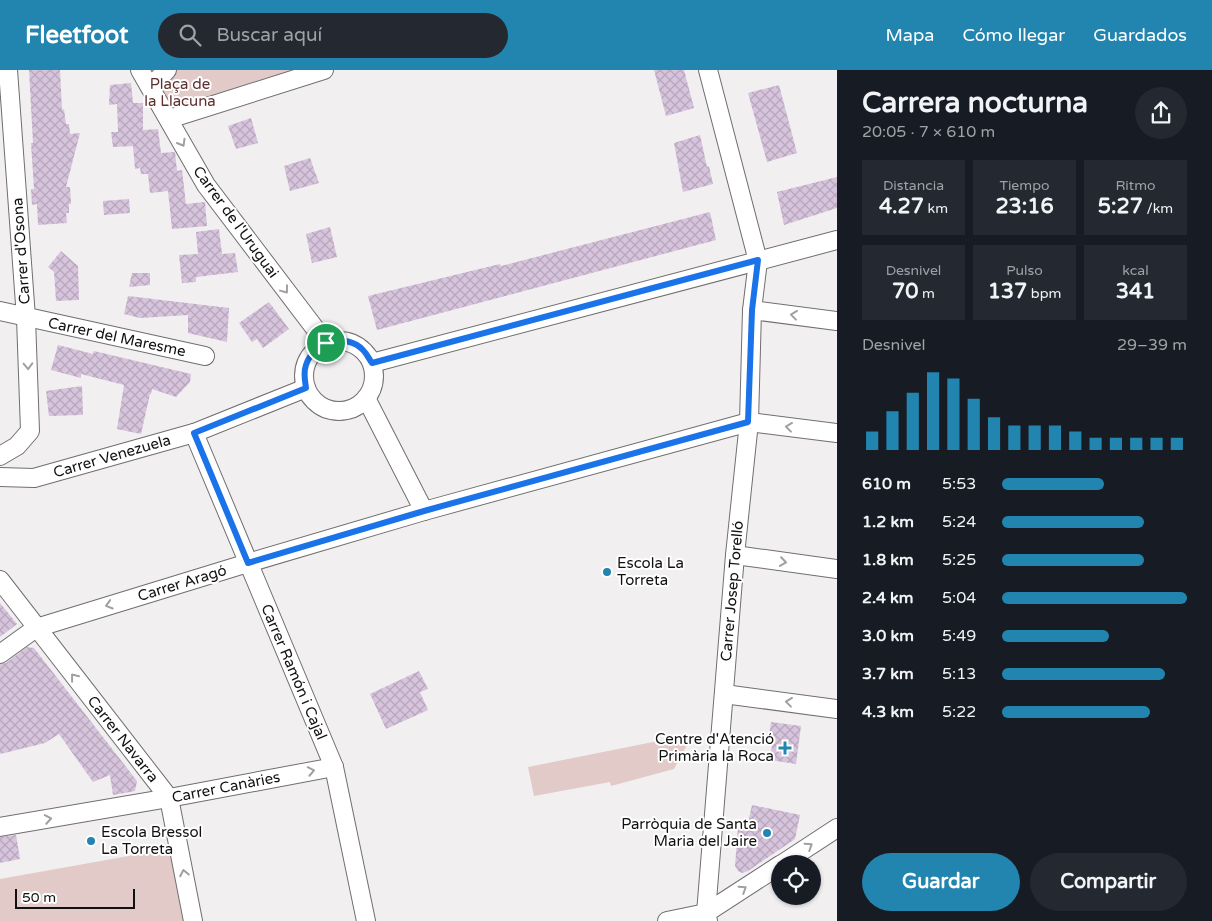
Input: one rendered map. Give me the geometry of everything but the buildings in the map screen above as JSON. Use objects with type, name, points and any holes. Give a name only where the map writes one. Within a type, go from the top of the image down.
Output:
[{"type":"street","name":"Carrer d'Osona","points":[[0,456],[17,446],[30,431],[26,318],[8,70]]},
{"type":"street","name":"Carrer de l'Uruguai","points":[[140,70],[206,185],[326,343]]},
{"type":"street","points":[[150,87],[168,70]]},
{"type":"street","points":[[169,119],[324,70]]},
{"type":"street","points":[[708,70],[758,260]]},
{"type":"street","points":[[372,363],[837,240]]},
{"type":"street","name":"Carrer Josep Torelló","points":[[707,917],[735,555],[748,422],[752,310],[758,260]]},
{"type":"street","points":[[752,310],[837,321]]},
{"type":"street","name":"Carrer del Maresme","points":[[0,312],[205,356]]},
{"type":"street","points":[[341,340],[351,342],[363,349],[372,363],[374,376],[372,389],[359,405],[350,409],[339,411],[326,408],[316,402],[306,388],[304,376],[306,364],[312,353],[326,343],[341,340]]},
{"type":"street","name":"Carrer Venezuela","points":[[0,477],[34,478],[194,433],[306,388]]},
{"type":"street","points":[[366,398],[424,511]]},
{"type":"street","name":"Carrer Aragó","points":[[0,654],[36,628],[424,511],[748,422],[837,433]]},
{"type":"street","name":"Carrer Ramón i Cajal","points":[[194,433],[334,767],[366,921]]},
{"type":"street","points":[[735,555],[837,569]]},
{"type":"street","name":"Carrer Navarra","points":[[0,580],[169,798],[193,921]]},
{"type":"street","points":[[724,694],[837,709]]},
{"type":"street","name":"Carrer Canàries","points":[[0,827],[334,767]]},
{"type":"street","points":[[795,855],[837,828]]},
{"type":"street","points":[[667,921],[707,917],[771,871]]},
{"type":"green space","name":"Plaça de la Llacuna","points":[[167,70],[324,70],[169,119],[150,87]]},
{"type":"green space","points":[[693,734],[674,769],[611,786],[610,782],[534,796],[528,767]]},
{"type":"green space","points":[[179,847],[193,921],[0,921],[0,879]]},
{"type":"place","name":"Escola La Torreta","points":[[607,572]]},
{"type":"place","name":"Centre d'Atenció Primària la Roca","points":[[785,748]]},
{"type":"place","name":"Parròquia de Santa Maria del Jaire","points":[[767,833]]},
{"type":"place","name":"Escola Bressol La Torreta","points":[[91,841]]},
{"type":"route","points":[[758,260],[752,310],[748,422],[424,511],[248,563],[194,433],[306,388],[304,376],[306,364],[312,353],[326,343],[341,340],[351,342],[363,349],[372,363],[758,260]]}]
